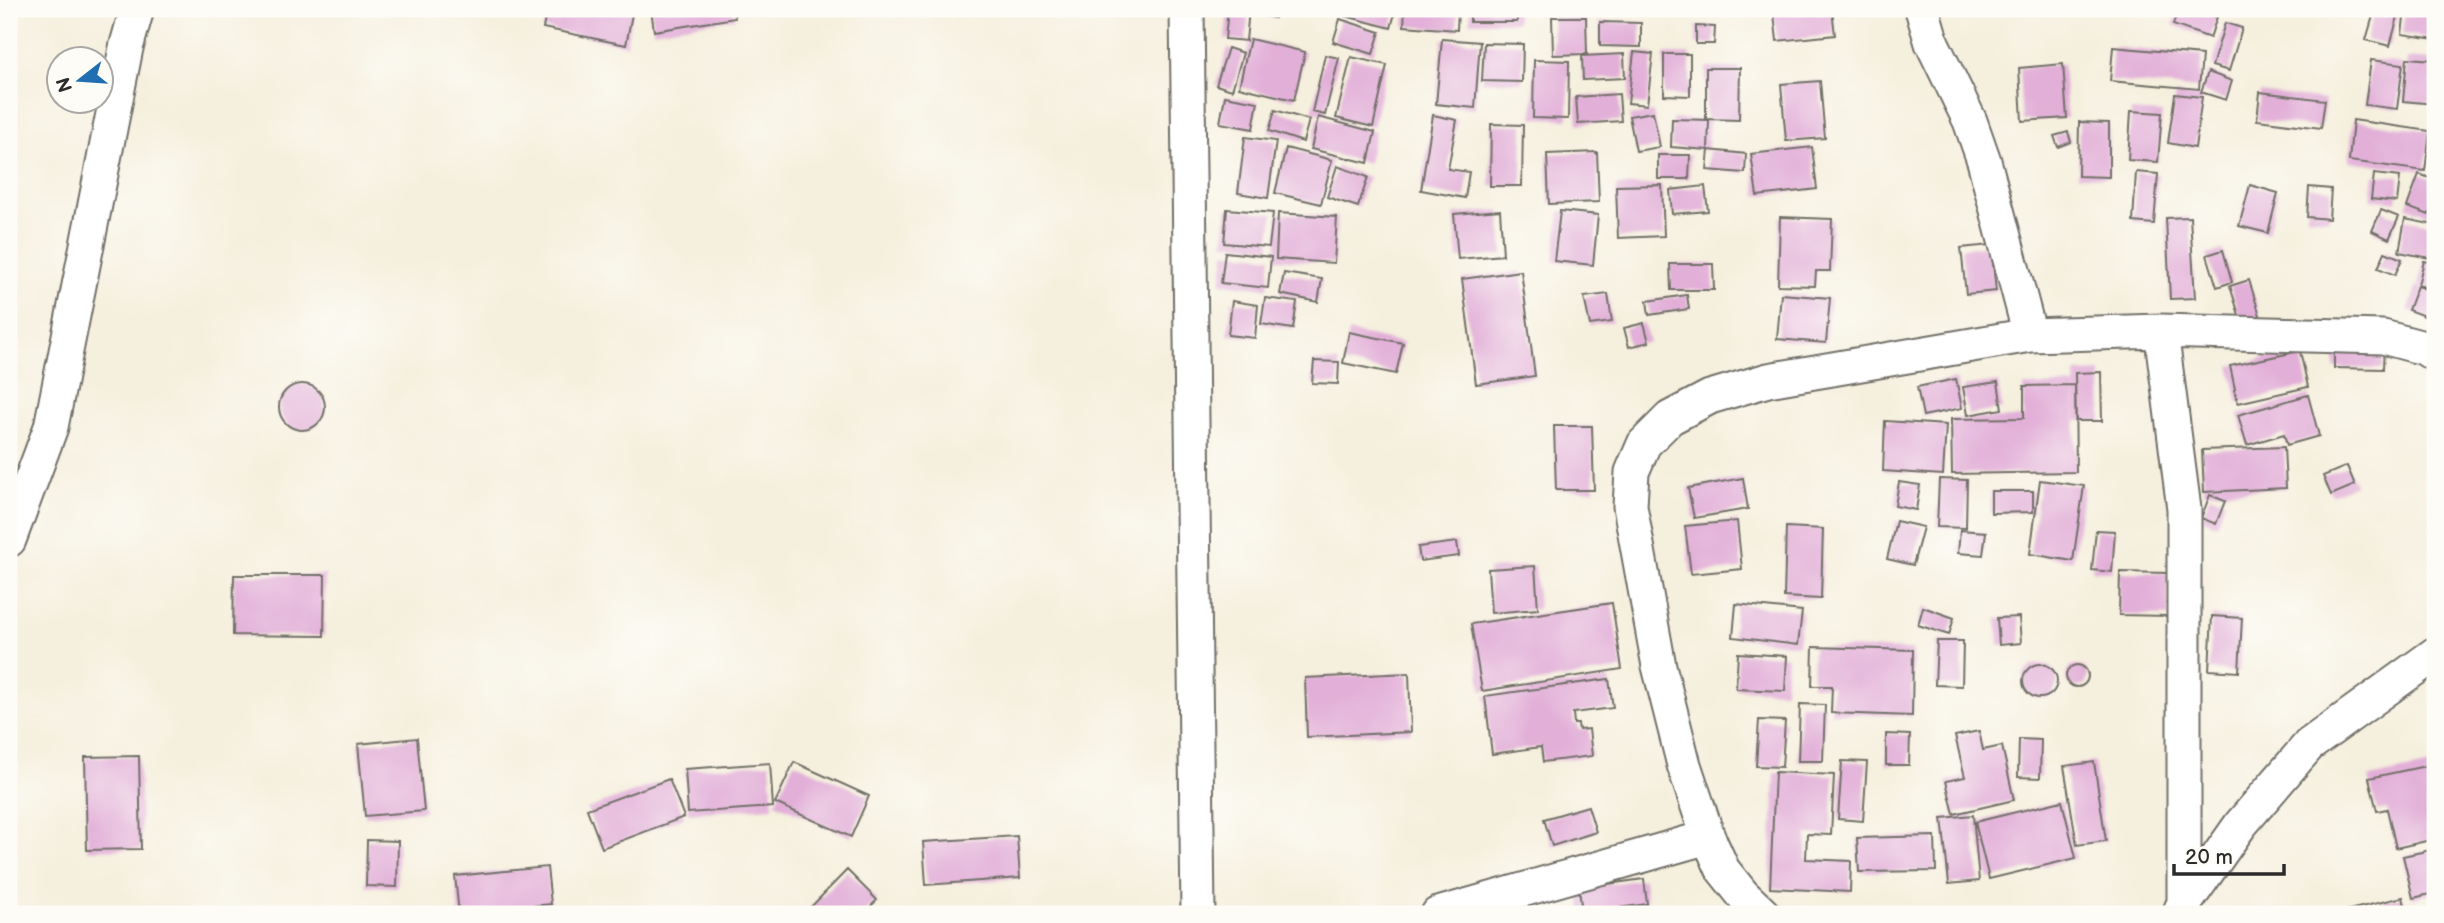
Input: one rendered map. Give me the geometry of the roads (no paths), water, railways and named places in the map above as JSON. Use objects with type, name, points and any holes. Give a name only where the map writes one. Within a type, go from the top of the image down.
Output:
[{"type":"street","points":[[9,540],[51,428],[126,48],[138,9]]},
{"type":"street","points":[[1187,9],[1198,914]]},
{"type":"street","points":[[1922,9],[1932,43],[1970,121],[1979,148],[2030,335]]},
{"type":"street","points":[[2161,331],[2184,509],[2180,910]]},
{"type":"street","points":[[1763,914],[1723,870],[1708,837],[1684,765],[1659,666],[1630,506],[1632,472],[1644,444],[1670,418],[1710,397],[1768,380],[2030,335],[2161,331],[2383,337],[2424,348],[2435,355]]},
{"type":"street","points":[[2180,910],[2241,824],[2309,745],[2435,654]]},
{"type":"street","points":[[1438,914],[1708,837]]}]
